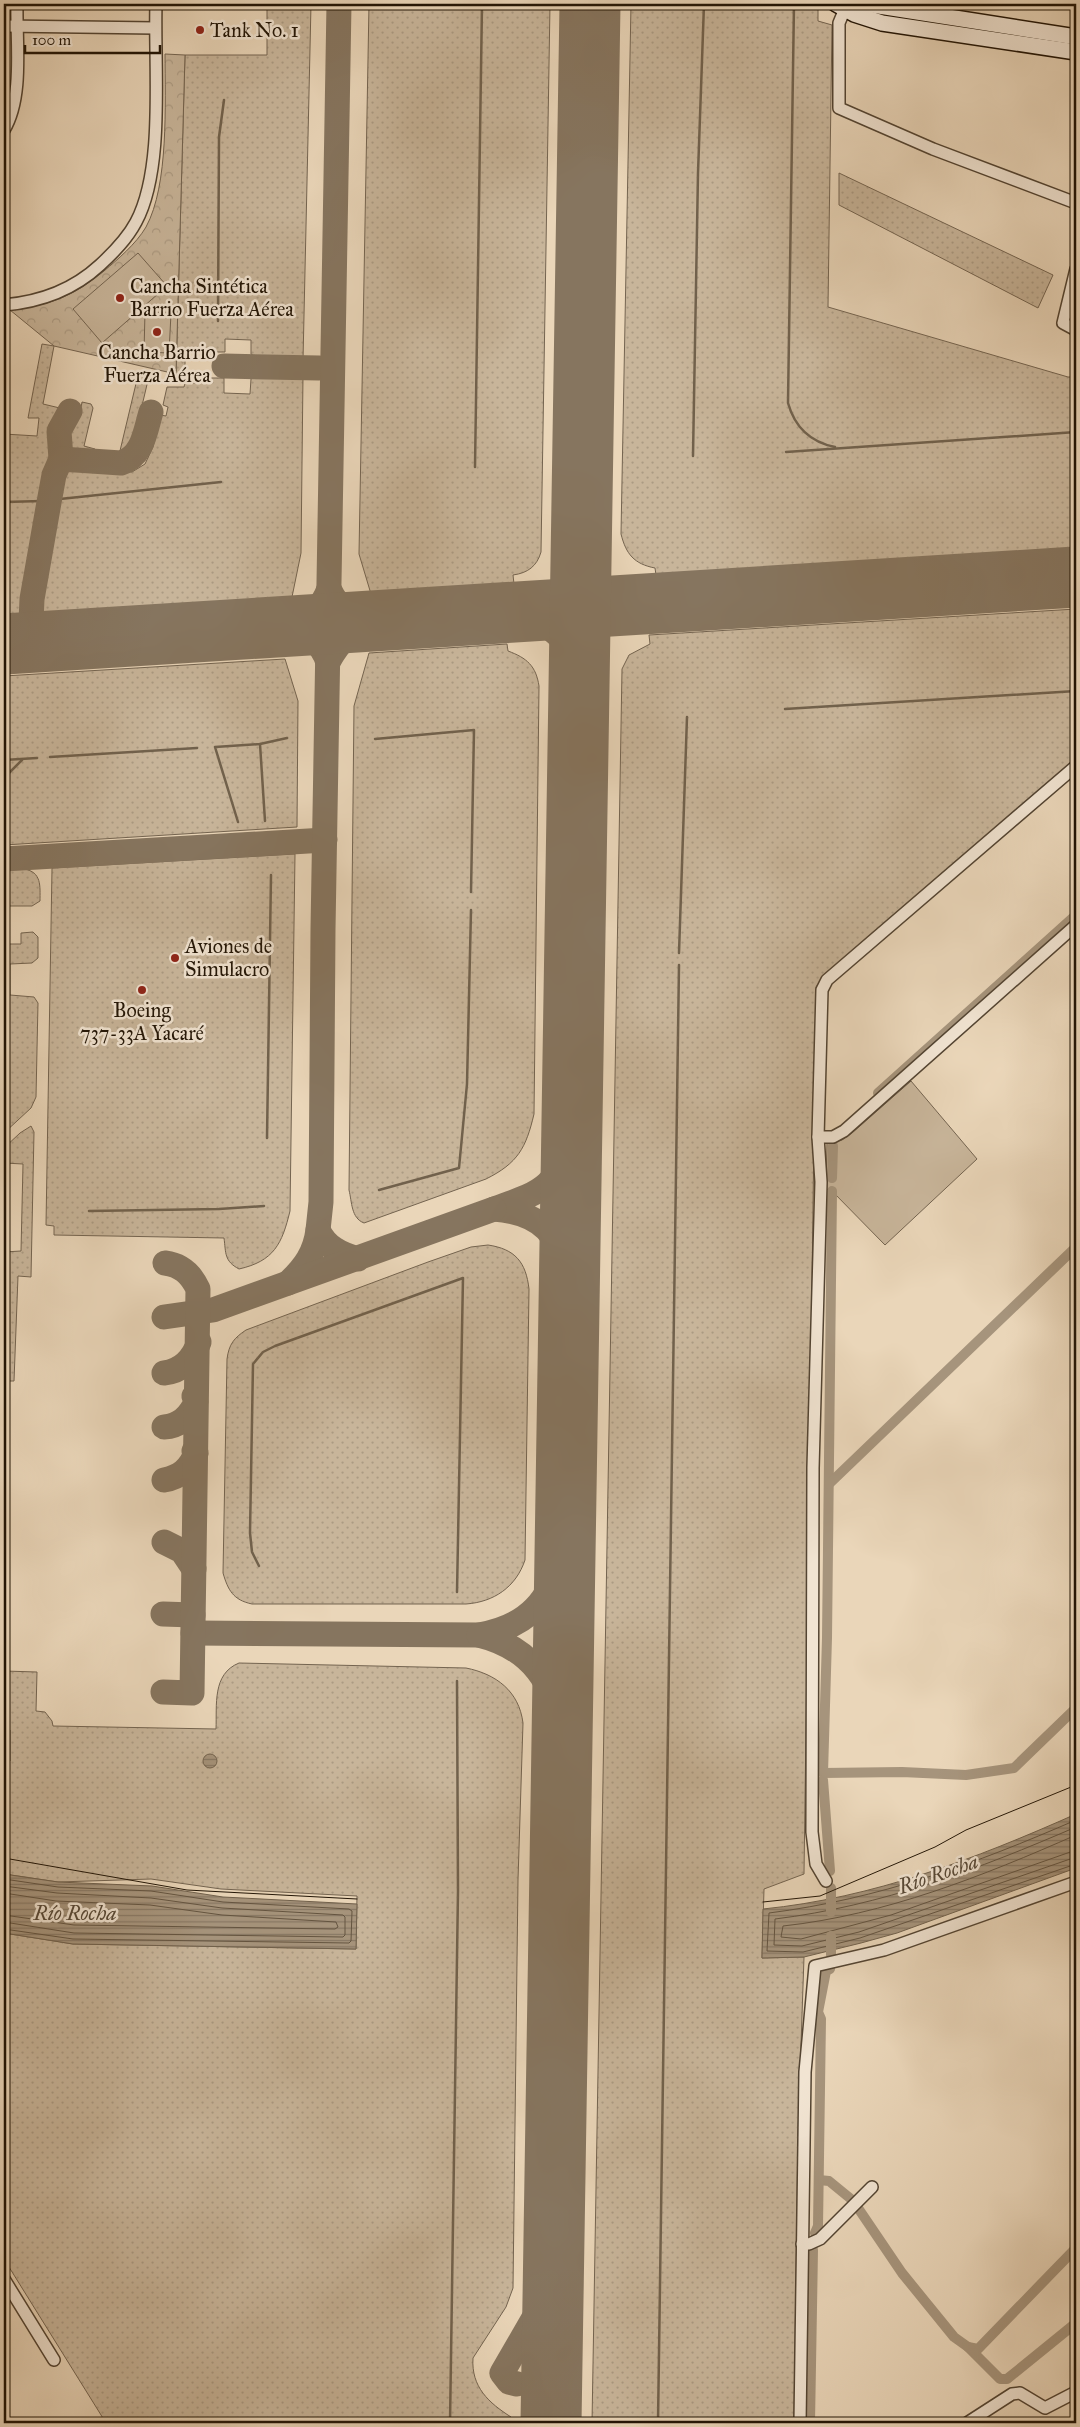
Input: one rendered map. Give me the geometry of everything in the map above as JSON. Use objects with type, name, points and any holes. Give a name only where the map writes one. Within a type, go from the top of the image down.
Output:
[{"type":"main road","points":[[866,4],[1076,38]]},
{"type":"main road","points":[[842,6],[882,23],[1076,52]]},
{"type":"street","points":[[4,130],[12,117],[16,101],[16,26],[18,4]]},
{"type":"street","points":[[4,305],[45,298],[68,289],[94,271],[108,258],[122,243],[137,221],[149,189],[154,144],[156,4]]},
{"type":"street","points":[[842,6],[839,22],[839,108],[933,149],[1076,203]]},
{"type":"street","points":[[4,26],[155,28]]},
{"type":"street","points":[[1076,269],[1062,323],[1076,330]]},
{"type":"street","points":[[826,1880],[816,1864],[812,1832],[814,1468],[821,1182],[818,1137],[821,998],[824,985],[1076,766]]},
{"type":"street","points":[[818,1137],[833,1137],[844,1131],[1076,925]]},
{"type":"street","points":[[800,2423],[805,2072],[815,1966],[884,1950],[1076,1882]]},
{"type":"street","points":[[802,2244],[809,2244],[820,2239],[872,2187]]},
{"type":"street","points":[[4,2279],[8,2295],[54,2360]]},
{"type":"street","points":[[967,2423],[1012,2394],[1020,2393],[1045,2408],[1076,2392]]},
{"type":"green space","points":[[267,4],[311,4],[303,360],[259,360],[251,354],[251,340],[225,339],[225,352],[185,352],[185,374],[176,374],[185,55],[267,55]]},
{"type":"green space","points":[[369,4],[550,4],[541,552],[531,568],[523,573],[513,575],[514,584],[371,594],[359,554]]},
{"type":"green space","points":[[631,4],[818,4],[818,21],[832,25],[828,307],[1068,377],[1076,377],[1076,549],[656,575],[655,568],[642,564],[632,557],[625,547],[621,534]]},
{"type":"green space","points":[[165,54],[185,55],[176,374],[54,346],[10,310],[49,302],[81,287],[121,256],[146,227],[159,189],[162,167],[165,119]]},
{"type":"green space","points":[[839,173],[1053,275],[1038,308],[839,205]]},
{"type":"green space","name":"Cancha Sintética Barrio Fuerza Aérea","points":[[138,253],[167,286],[102,343],[73,309]]},
{"type":"green space","name":"Cancha Barrio Fuerza Aérea","points":[[145,312],[171,313],[169,353],[144,352]]},
{"type":"green space","points":[[42,344],[54,346],[43,404],[64,409],[64,418],[54,435],[54,461],[40,528],[29,614],[4,616],[4,434],[37,436],[39,418],[28,418]]},
{"type":"green space","points":[[139,371],[149,376],[141,410],[144,411],[134,448],[126,456],[119,455]]},
{"type":"green space","points":[[258,374],[303,375],[301,553],[292,597],[36,614],[37,590],[59,473],[69,464],[132,472],[145,464],[153,447],[160,415],[166,416],[168,407],[163,405],[167,387],[184,387],[185,383],[201,383],[201,378],[224,378],[224,393],[250,394],[251,379]]},
{"type":"green space","points":[[82,402],[91,404],[93,408],[84,446],[95,449],[93,456],[66,453],[62,437],[74,411],[80,413]]},
{"type":"green space","points":[[1076,609],[1076,760],[822,979],[816,987],[804,1874],[764,1889],[762,1958],[804,1957],[798,2133],[794,2423],[592,2423],[622,669],[629,655],[650,644],[649,635]]},
{"type":"green space","points":[[507,644],[508,651],[530,664],[536,673],[539,686],[534,1114],[528,1136],[519,1153],[506,1167],[497,1173],[486,1179],[364,1223],[354,1214],[349,1190],[354,706],[369,653]]},
{"type":"green space","points":[[285,659],[298,701],[297,827],[4,845],[4,676]]},
{"type":"green space","points":[[295,854],[290,1211],[280,1242],[261,1261],[239,1269],[228,1260],[224,1238],[54,1235],[54,1226],[46,1225],[52,868]]},
{"type":"green space","points":[[24,869],[34,873],[39,880],[40,901],[32,906],[4,906],[4,870]]},
{"type":"green space","points":[[33,932],[38,937],[38,958],[32,963],[10,964],[10,995],[34,997],[38,1003],[36,1097],[31,1108],[4,1133],[4,944],[21,944],[21,933]]},
{"type":"green space","points":[[911,1081],[977,1159],[885,1245],[832,1191],[826,1189],[827,1143],[842,1140],[852,1133]]},
{"type":"green space","points":[[31,1126],[34,1132],[31,1277],[18,1276],[14,1381],[4,1381],[4,1252],[21,1251],[23,1164],[4,1163],[4,1148],[20,1133]]},
{"type":"green space","points":[[488,1245],[505,1250],[518,1258],[525,1271],[529,1289],[525,1560],[516,1578],[495,1596],[476,1603],[466,1604],[252,1604],[240,1600],[229,1589],[223,1573],[227,1359],[233,1342],[246,1330],[428,1262],[471,1247]]},
{"type":"green space","points":[[239,1663],[466,1668],[487,1675],[504,1686],[517,1702],[521,1712],[523,1723],[518,1880],[513,2288],[506,2307],[473,2358],[473,2368],[478,2386],[489,2400],[511,2417],[511,2423],[106,2423],[4,2259],[4,1933],[73,1944],[356,1949],[357,1896],[221,1889],[151,1879],[58,1882],[4,1874],[4,1761],[10,1761],[10,1730],[4,1729],[4,1671],[37,1672],[36,1711],[45,1712],[52,1721],[53,1726],[216,1729],[220,1682],[230,1668]]},
{"type":"water","points":[[207,1754],[213,1754],[217,1761],[213,1768],[207,1768],[203,1764],[203,1758]]},
{"type":"water","points":[[1076,1814],[1076,1868],[897,1933],[804,1957],[762,1958],[763,1909],[804,1904],[884,1886],[962,1861]]},
{"type":"water","name":"Río Rocha","points":[[4,1874],[58,1882],[152,1886],[223,1897],[357,1904],[356,1949],[73,1944],[4,1933]]},
{"type":"waterway","points":[[475,467],[482,4]]},
{"type":"waterway","points":[[693,456],[698,173],[704,4]]},
{"type":"waterway","points":[[794,4],[788,403],[799,427],[818,442],[835,447]]},
{"type":"waterway","points":[[218,321],[219,137],[224,100]]},
{"type":"waterway","points":[[786,452],[1076,432]]},
{"type":"waterway","points":[[60,499],[221,482]]},
{"type":"waterway","points":[[4,502],[42,501]]},
{"type":"waterway","points":[[785,709],[1076,691]]},
{"type":"waterway","points":[[679,953],[687,717]]},
{"type":"waterway","points":[[375,739],[474,730],[471,892]]},
{"type":"waterway","points":[[238,822],[215,747],[260,744],[287,738]]},
{"type":"waterway","points":[[260,744],[265,821]]},
{"type":"waterway","points":[[50,757],[197,748]]},
{"type":"waterway","points":[[4,760],[37,758]]},
{"type":"waterway","points":[[4,778],[22,760]]},
{"type":"waterway","points":[[267,1138],[271,875]]},
{"type":"waterway","points":[[379,1190],[459,1168],[467,1084],[471,910]]},
{"type":"waterway","points":[[878,1093],[1076,915]]},
{"type":"waterway","points":[[658,2423],[679,965]]},
{"type":"waterway","points":[[832,1178],[833,1146]]},
{"type":"waterway","points":[[832,1191],[827,1638],[823,1773],[902,1772],[966,1775],[1014,1768],[1076,1708]]},
{"type":"waterway","points":[[89,1211],[219,1209],[264,1206]]},
{"type":"waterway","points":[[829,1484],[1076,1247]]},
{"type":"waterway","points":[[259,1566],[252,1552],[250,1533],[253,1364],[263,1352],[275,1346],[463,1278],[457,1592]]},
{"type":"waterway","points":[[450,2423],[458,1891],[457,1681]]},
{"type":"waterway","points":[[823,1780],[830,1871]]},
{"type":"waterway","points":[[831,1888],[831,1912]]},
{"type":"waterway","points":[[831,1936],[831,1955]]},
{"type":"waterway","points":[[815,2233],[818,2226],[821,2019],[818,2012],[826,1971],[830,1969]]},
{"type":"waterway","points":[[819,2180],[829,2181],[851,2199]]},
{"type":"waterway","points":[[858,2208],[902,2273],[954,2337],[968,2347],[978,2349],[1076,2248]]},
{"type":"waterway","points":[[810,2423],[813,2250]]},
{"type":"waterway","points":[[968,2347],[1000,2379],[1007,2379],[1076,2323]]},
{"type":"taxiway","points":[[318,1230],[321,1202],[323,929],[339,4]]},
{"type":"taxiway","points":[[224,366],[319,368]]},
{"type":"taxiway","points":[[61,459],[59,431],[70,411]]},
{"type":"taxiway","points":[[30,643],[32,599],[54,475],[61,459],[121,463],[128,460],[139,449],[151,412]]},
{"type":"taxiway","points":[[529,612],[547,602],[562,589],[574,574],[582,554]]},
{"type":"taxiway","points":[[328,662],[342,641],[353,632],[377,621],[354,616],[338,603],[329,589]]},
{"type":"taxiway","points":[[328,662],[322,649],[313,639],[289,627],[303,621],[314,613],[329,589]]},
{"type":"taxiway","points":[[488,614],[521,618],[547,626],[566,644],[580,675]]},
{"type":"taxiway","points":[[4,859],[325,840]]},
{"type":"taxiway","points":[[570,1282],[561,1251],[547,1229],[525,1215],[494,1209],[527,1197],[547,1184],[561,1164],[573,1130]]},
{"type":"taxiway","points":[[164,1317],[213,1310],[494,1209]]},
{"type":"taxiway","points":[[288,1283],[312,1253],[318,1230],[325,1241],[334,1249],[358,1259]]},
{"type":"taxiway","points":[[163,1692],[192,1693],[198,1289],[185,1271],[165,1263]]},
{"type":"taxiway","points":[[164,1373],[176,1370],[186,1363],[194,1354],[199,1342]]},
{"type":"taxiway","points":[[164,1427],[175,1425],[191,1412],[196,1402],[194,1396]]},
{"type":"taxiway","points":[[164,1480],[175,1477],[184,1471],[194,1459],[196,1453],[194,1451]]},
{"type":"taxiway","points":[[164,1542],[182,1551],[194,1569]]},
{"type":"taxiway","points":[[563,1734],[554,1699],[538,1670],[513,1649],[479,1635],[512,1625],[524,1618],[535,1608],[552,1585],[566,1555]]},
{"type":"taxiway","points":[[163,1614],[193,1615]]},
{"type":"taxiway","points":[[193,1633],[479,1635]]},
{"type":"taxiway","points":[[517,2384],[509,2382],[502,2373],[554,2283]]},
{"type":"runway","points":[[551,2423],[590,4]]},
{"type":"runway","points":[[4,644],[1076,577]]},
{"type":"tram line","points":[[763,1902],[820,1896],[935,1847],[966,1830],[1076,1785]]},
{"type":"tram line","points":[[4,1858],[187,1890],[357,1899]]},
{"type":"place","name":"Tank No. 1","points":[[200,30]]},
{"type":"place","name":"Cancha Sintética Barrio Fuerza Aérea","points":[[120,298]]},
{"type":"place","name":"Cancha Barrio Fuerza Aérea","points":[[157,332]]},
{"type":"place","name":"Aviones de Simulacro","points":[[175,958]]},
{"type":"place","name":"Boeing 737-33A Yacaré","points":[[142,990]]}]
